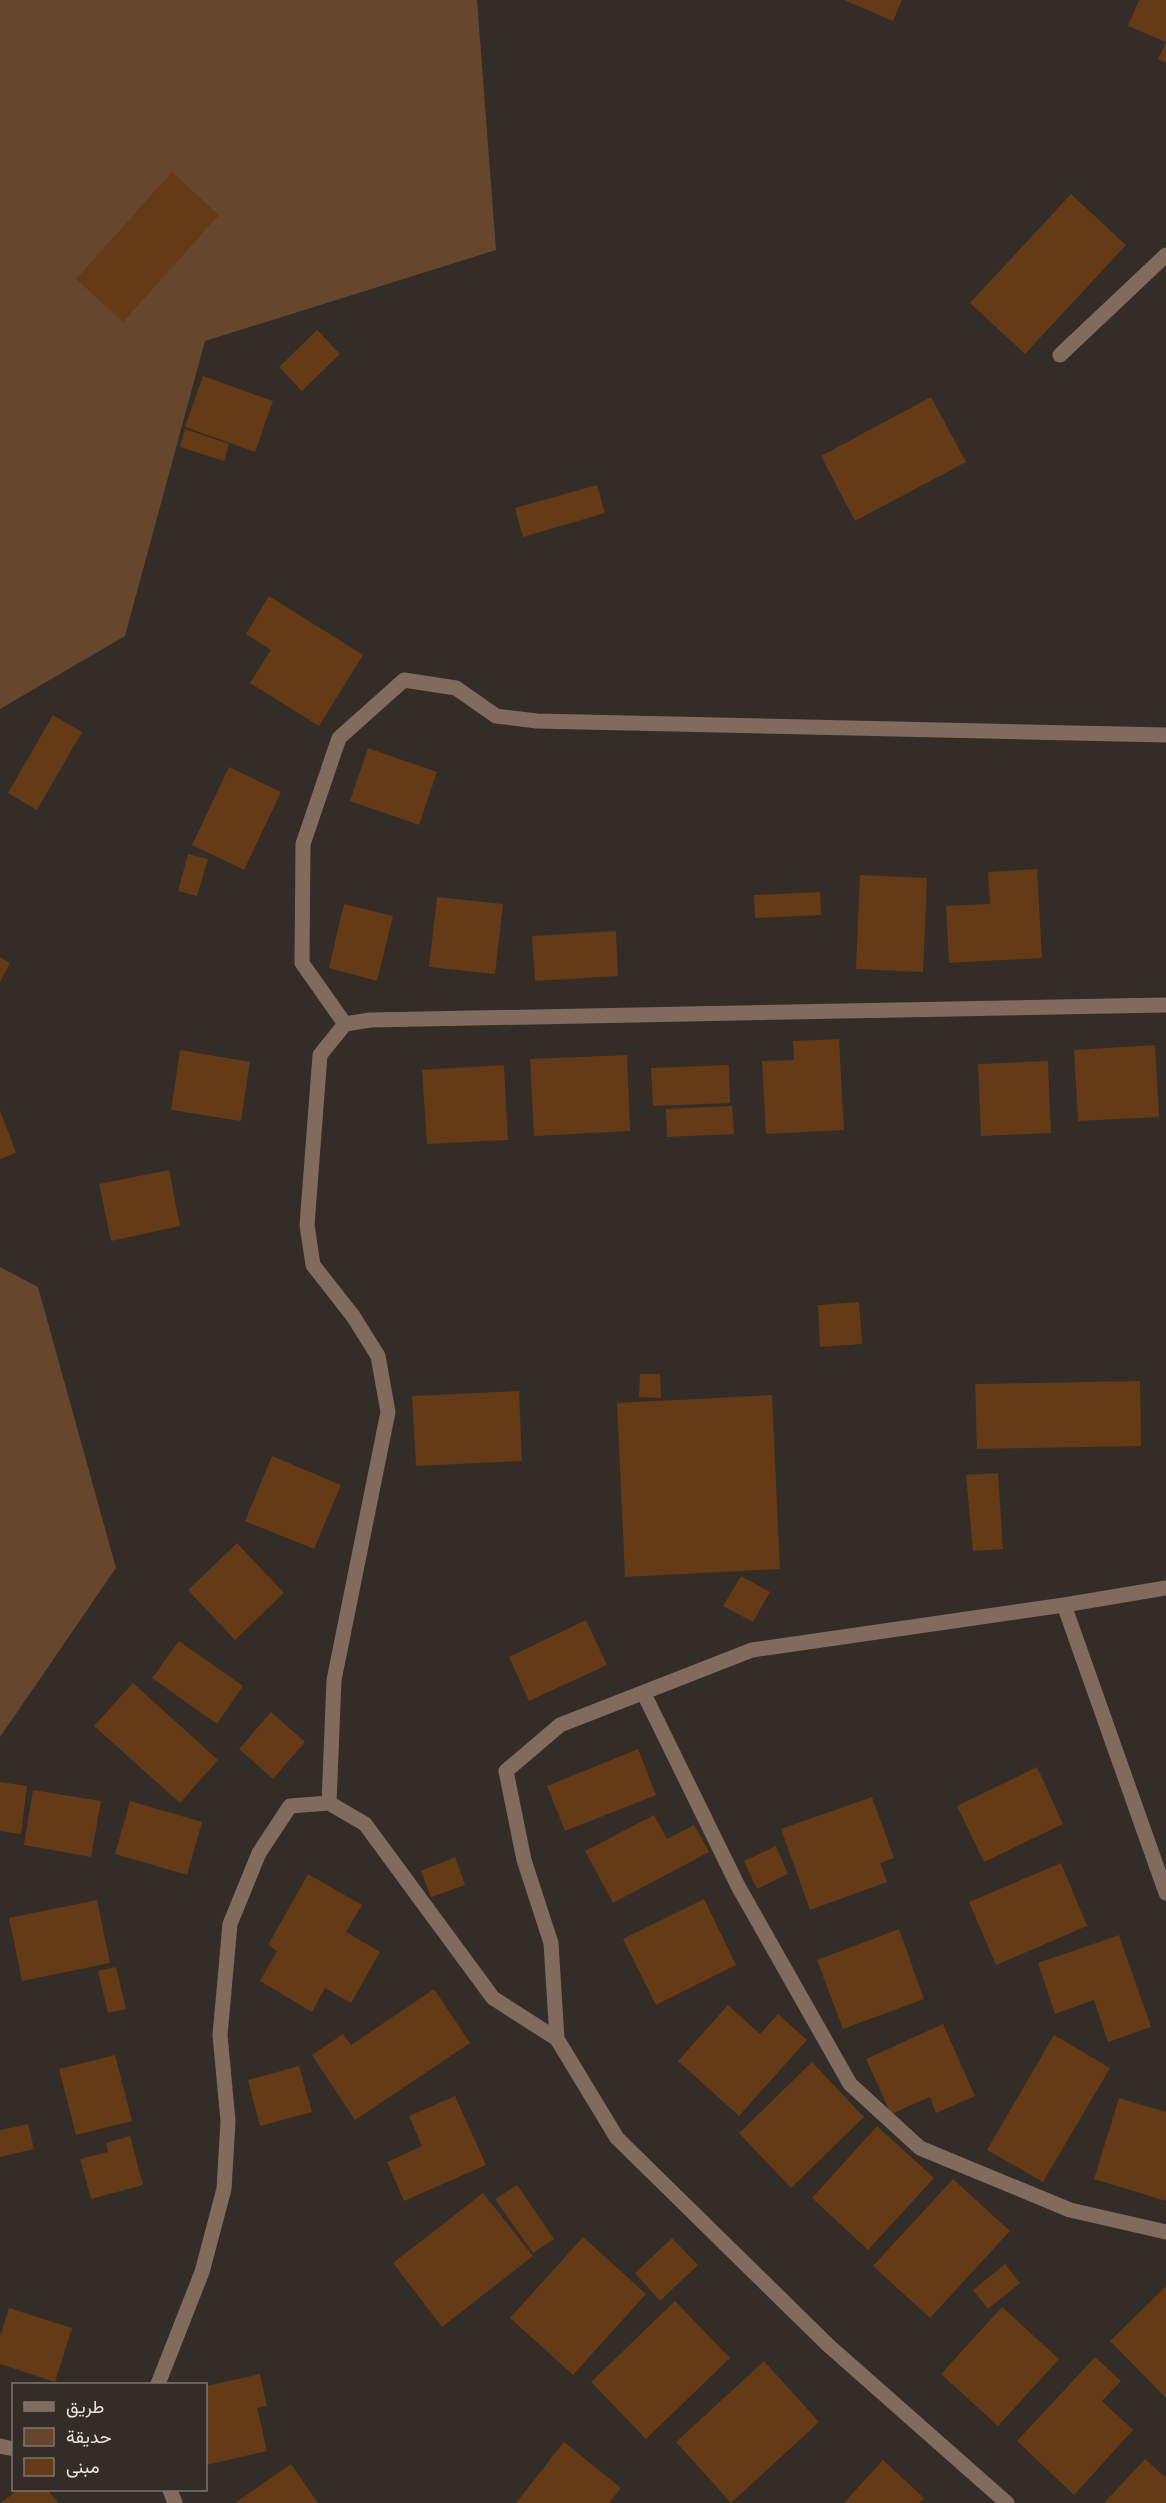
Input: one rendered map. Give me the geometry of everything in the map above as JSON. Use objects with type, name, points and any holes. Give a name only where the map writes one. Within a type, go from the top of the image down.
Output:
[{"type":"street","points":[[1060,355],[1166,255]]},
{"type":"street","points":[[345,1024],[302,963],[303,844],[339,738],[404,680],[456,688],[496,716],[537,721],[1166,735]]},
{"type":"street","points":[[328,1803],[334,1680],[388,1412],[378,1356],[353,1316],[314,1265],[307,1225],[320,1055],[345,1024],[370,1020],[1166,1005]]},
{"type":"street","points":[[557,2040],[551,1942],[524,1860],[506,1772],[560,1725],[753,1650],[1166,1588]]},
{"type":"street","points":[[1064,1605],[1166,1893]]},
{"type":"street","points":[[644,1694],[738,1886],[850,2084],[920,2148],[1070,2210],[1166,2232]]},
{"type":"street","points":[[159,2383],[202,2272],[224,2189],[228,2121],[220,2034],[230,1924],[259,1853],[290,1806],[328,1803],[365,1824],[493,1998],[557,2040],[617,2138],[828,2345],[1007,2503]]},
{"type":"green space","points":[[0,0],[477,0],[496,250],[205,341],[125,636],[0,709]]},
{"type":"green space","points":[[0,1267],[38,1287],[116,1568],[0,1737]]},
{"type":"building","points":[[844,0],[902,0],[893,21]]},
{"type":"building","points":[[1139,0],[1166,0],[1166,42],[1128,26]]},
{"type":"building","points":[[1166,42],[1166,63],[1158,59]]},
{"type":"building","points":[[172,172],[219,215],[123,322],[76,279]]},
{"type":"building","points":[[1071,194],[1126,245],[1025,354],[970,303]]},
{"type":"building","points":[[317,330],[340,354],[302,391],[279,367]]},
{"type":"building","points":[[203,376],[273,401],[255,452],[185,427]]},
{"type":"building","points":[[931,397],[966,462],[855,521],[821,456]]},
{"type":"building","points":[[185,429],[229,444],[224,461],[180,447]]},
{"type":"building","points":[[597,485],[605,513],[523,537],[515,508]]},
{"type":"building","points":[[269,596],[363,655],[319,726],[250,683],[271,650],[246,634]]},
{"type":"building","points":[[53,715],[82,732],[37,810],[8,793]]},
{"type":"building","points":[[368,748],[437,772],[419,825],[350,801]]},
{"type":"building","points":[[229,767],[281,792],[244,870],[192,845]]},
{"type":"building","points":[[188,854],[208,859],[197,896],[178,891]]},
{"type":"building","points":[[1037,869],[1042,958],[949,963],[946,906],[990,904],[988,872]]},
{"type":"building","points":[[860,875],[927,878],[923,972],[856,969]]},
{"type":"building","points":[[820,892],[821,915],[755,918],[754,895]]},
{"type":"building","points":[[437,897],[503,904],[495,974],[429,967]]},
{"type":"building","points":[[344,904],[393,916],[377,981],[329,968]]},
{"type":"building","points":[[616,931],[618,976],[535,981],[532,936]]},
{"type":"building","points":[[0,957],[10,963],[0,982]]},
{"type":"building","points":[[839,1039],[844,1130],[766,1134],[762,1061],[794,1060],[793,1041]]},
{"type":"building","points":[[1155,1045],[1159,1117],[1078,1121],[1074,1050]]},
{"type":"building","points":[[180,1050],[250,1062],[241,1121],[171,1110]]},
{"type":"building","points":[[627,1055],[630,1131],[534,1136],[530,1059]]},
{"type":"building","points":[[1048,1061],[1051,1133],[981,1136],[978,1064]]},
{"type":"building","points":[[504,1065],[508,1140],[427,1144],[422,1070]]},
{"type":"building","points":[[729,1065],[730,1103],[653,1106],[651,1068]]},
{"type":"building","points":[[732,1106],[734,1134],[667,1137],[666,1109]]},
{"type":"building","points":[[0,1110],[16,1153],[0,1159]]},
{"type":"building","points":[[169,1170],[180,1226],[111,1241],[99,1184]]},
{"type":"building","points":[[859,1302],[862,1344],[820,1347],[818,1305]]},
{"type":"building","points":[[640,1374],[660,1374],[661,1398],[639,1397]]},
{"type":"building","points":[[1140,1381],[1141,1446],[977,1449],[975,1384]]},
{"type":"building","points":[[519,1391],[522,1461],[416,1466],[412,1396]]},
{"type":"building","points":[[772,1395],[780,1569],[625,1577],[617,1403]]},
{"type":"building","points":[[272,1456],[341,1485],[314,1549],[245,1521]]},
{"type":"building","points":[[998,1473],[1003,1549],[973,1551],[966,1475]]},
{"type":"building","points":[[237,1543],[284,1593],[235,1640],[188,1590]]},
{"type":"building","points":[[741,1576],[770,1592],[753,1622],[723,1606]]},
{"type":"building","points":[[586,1620],[607,1665],[529,1701],[509,1657]]},
{"type":"building","points":[[179,1641],[243,1686],[217,1724],[152,1678]]},
{"type":"building","points":[[133,1683],[218,1760],[180,1803],[94,1726]]},
{"type":"building","points":[[271,1712],[305,1742],[273,1779],[239,1749]]},
{"type":"building","points":[[638,1749],[656,1795],[565,1831],[547,1786]]},
{"type":"building","points":[[1037,1767],[1063,1824],[984,1862],[957,1806]]},
{"type":"building","points":[[0,1782],[27,1786],[21,1834],[0,1831]]},
{"type":"building","points":[[33,1790],[101,1801],[91,1857],[24,1845]]},
{"type":"building","points":[[872,1797],[894,1858],[880,1863],[887,1882],[810,1910],[781,1829]]},
{"type":"building","points":[[130,1801],[202,1822],[187,1875],[115,1854]]},
{"type":"building","points":[[654,1815],[667,1839],[694,1825],[709,1852],[613,1903],[585,1851]]},
{"type":"building","points":[[776,1846],[788,1874],[757,1889],[744,1861]]},
{"type":"building","points":[[455,1857],[465,1885],[431,1897],[421,1871]]},
{"type":"building","points":[[1061,1863],[1087,1926],[996,1965],[969,1902]]},
{"type":"building","points":[[308,1874],[362,1905],[346,1932],[380,1952],[351,2003],[325,1988],[312,2012],[260,1981],[277,1951],[268,1945]]},
{"type":"building","points":[[704,1899],[736,1965],[656,2005],[623,1939]]},
{"type":"building","points":[[97,1900],[110,1963],[22,1981],[9,1918]]},
{"type":"building","points":[[899,1929],[924,1999],[843,2029],[817,1960]]},
{"type":"building","points":[[1119,1935],[1151,2027],[1108,2042],[1094,2000],[1055,2014],[1038,1963]]},
{"type":"building","points":[[116,1967],[126,2009],[108,2013],[98,1971]]},
{"type":"building","points":[[434,1989],[470,2043],[355,2120],[312,2055],[343,2034],[351,2045]]},
{"type":"building","points":[[728,2005],[760,2034],[778,2014],[807,2040],[739,2116],[678,2061]]},
{"type":"building","points":[[943,2024],[975,2096],[936,2113],[930,2097],[891,2114],[866,2059]]},
{"type":"building","points":[[1054,2035],[1110,2068],[1043,2182],[987,2150]]},
{"type":"building","points":[[115,2055],[132,2121],[76,2135],[59,2069]]},
{"type":"building","points":[[812,2062],[864,2117],[791,2188],[739,2133]]},
{"type":"building","points":[[299,2066],[312,2112],[260,2126],[248,2080]]},
{"type":"building","points":[[455,2096],[486,2165],[404,2201],[387,2162],[422,2146],[409,2116]]},
{"type":"building","points":[[1119,2098],[1166,2112],[1166,2201],[1094,2179]]},
{"type":"building","points":[[28,2124],[34,2149],[0,2157],[0,2130]]},
{"type":"building","points":[[877,2126],[934,2178],[868,2250],[812,2198]]},
{"type":"building","points":[[130,2136],[143,2185],[91,2199],[80,2159],[108,2152],[106,2143]]},
{"type":"building","points":[[953,2179],[1010,2231],[930,2318],[873,2266]]},
{"type":"building","points":[[517,2185],[554,2239],[533,2253],[495,2199]]},
{"type":"building","points":[[483,2193],[533,2256],[442,2327],[393,2263]]},
{"type":"building","points":[[583,2237],[646,2294],[573,2375],[510,2318]]},
{"type":"building","points":[[672,2238],[698,2265],[660,2301],[635,2273]]},
{"type":"building","points":[[1005,2264],[1020,2283],[988,2309],[973,2290]]},
{"type":"building","points":[[1166,2286],[1166,2398],[1110,2341]]},
{"type":"building","points":[[675,2301],[730,2358],[646,2439],[591,2382]]},
{"type":"building","points":[[1002,2307],[1059,2359],[998,2426],[941,2374]]},
{"type":"building","points":[[9,2308],[72,2328],[55,2382],[0,2364],[0,2336]]},
{"type":"building","points":[[1095,2357],[1121,2381],[1102,2401],[1133,2430],[1074,2495],[1017,2441]]},
{"type":"building","points":[[764,2361],[819,2422],[731,2503],[676,2442]]},
{"type":"building","points":[[260,2374],[267,2406],[257,2408],[267,2451],[207,2465],[207,2386]]},
{"type":"building","points":[[564,2442],[621,2488],[609,2503],[516,2503]]},
{"type":"building","points":[[1145,2459],[1166,2478],[1166,2503],[1104,2503]]},
{"type":"building","points":[[883,2460],[924,2498],[919,2503],[844,2503]]},
{"type":"building","points":[[291,2464],[318,2503],[235,2503]]},
{"type":"building","points":[[17,2491],[49,2491],[58,2503],[0,2503]]}]
